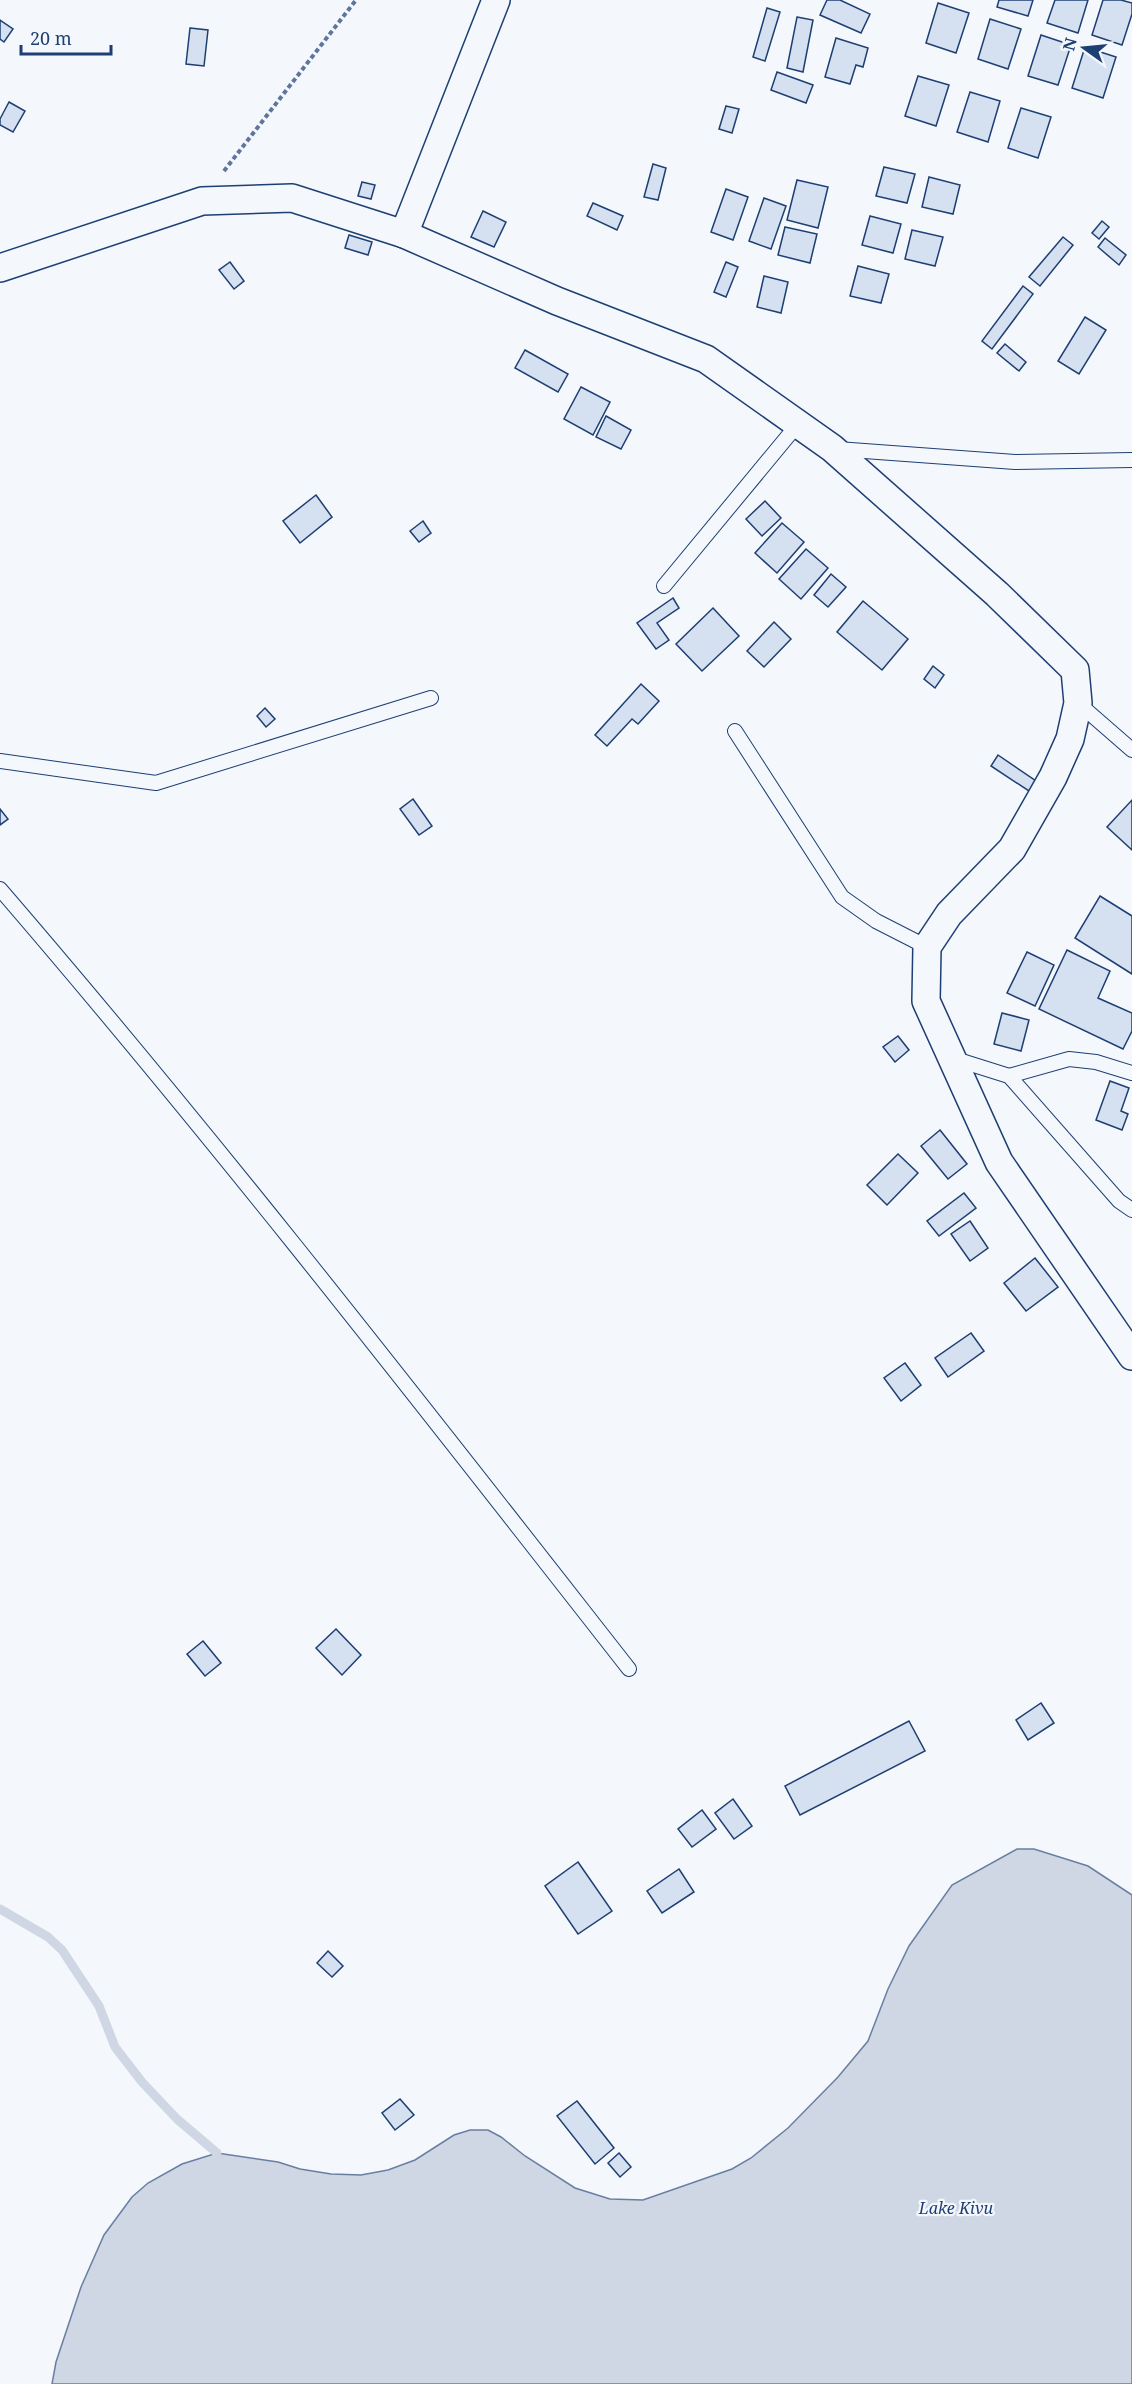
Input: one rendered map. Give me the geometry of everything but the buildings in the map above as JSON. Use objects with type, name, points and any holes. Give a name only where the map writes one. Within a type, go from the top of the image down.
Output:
[{"type":"street","points":[[404,234],[496,0]]},
{"type":"street","points":[[0,268],[202,201],[292,198],[404,234],[557,300],[706,359],[832,448],[997,594],[1076,670],[1078,703],[1070,739],[1053,777],[1012,849],[950,914],[927,947],[926,1001],[955,1059],[999,1162],[1132,1356]]},
{"type":"lane","points":[[664,586],[798,424]]},
{"type":"lane","points":[[832,448],[1015,462],[1132,460]]},
{"type":"lane","points":[[0,761],[156,783],[431,698]]},
{"type":"lane","points":[[1078,703],[1132,750]]},
{"type":"lane","points":[[735,731],[843,897],[876,921],[927,947]]},
{"type":"lane","points":[[0,889],[99,1005],[306,1257],[629,1669]]},
{"type":"lane","points":[[955,1059],[1009,1076],[1119,1201],[1132,1209]]},
{"type":"lane","points":[[1009,1076],[1069,1059],[1096,1062],[1132,1074]]},
{"type":"path","points":[[202,201],[356,0]]},
{"type":"water","name":"Lake Kivu","points":[[1017,1849],[1034,1849],[1088,1866],[1132,1895],[1132,2384],[52,2384],[56,2362],[81,2287],[104,2235],[132,2197],[148,2183],[182,2164],[217,2153],[278,2162],[300,2169],[331,2174],[361,2175],[388,2170],[415,2160],[454,2135],[470,2130],[488,2130],[575,2188],[610,2199],[643,2200],[732,2169],[751,2158],[788,2128],[838,2077],[868,2041],[888,1989],[909,1946],[952,1885]]},
{"type":"waterway","points":[[0,1909],[48,1937],[62,1950],[99,2006],[115,2047],[142,2082],[177,2119],[217,2153]]}]
